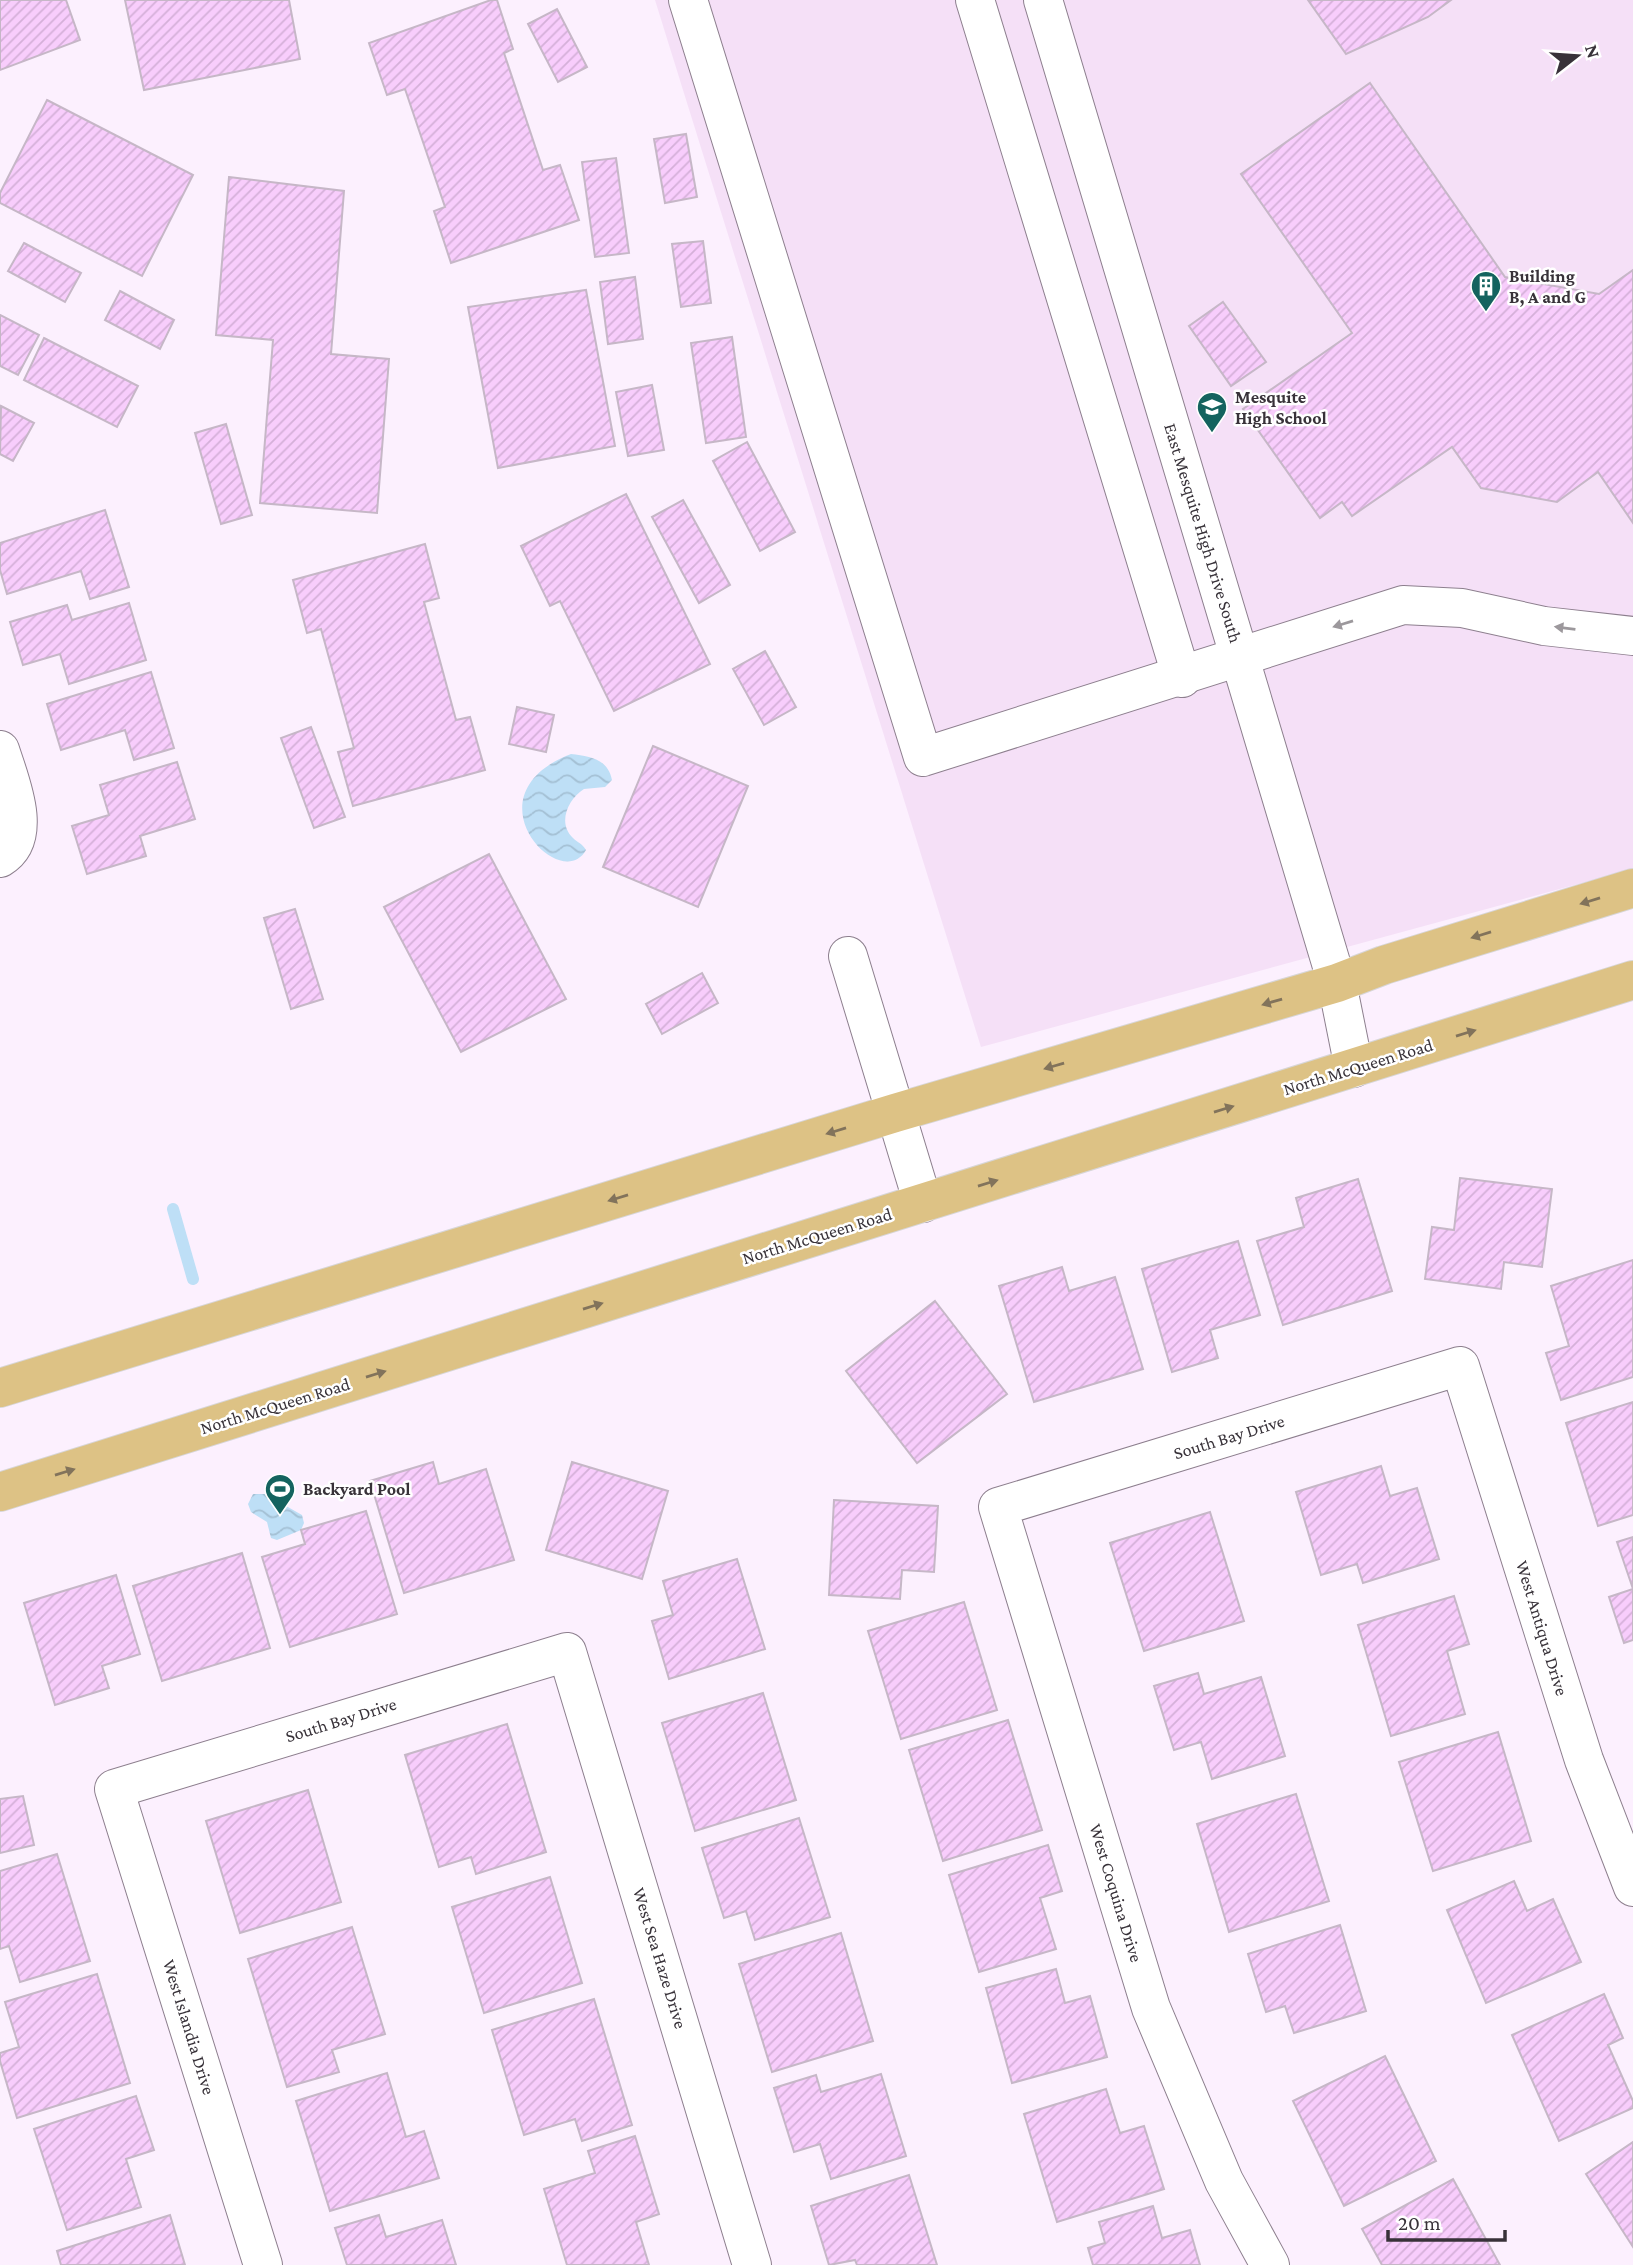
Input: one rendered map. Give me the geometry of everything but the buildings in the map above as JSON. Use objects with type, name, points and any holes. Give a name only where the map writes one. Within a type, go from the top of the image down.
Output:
[{"type":"main road","points":[[0,1388],[895,1113],[1338,983],[1396,961],[1633,888]]},
{"type":"main road","name":"North McQueen Road","points":[[0,1492],[1633,980]]},
{"type":"street","points":[[688,0],[923,757],[1182,678],[1294,638],[1403,606],[1462,608],[1544,626],[1633,636]]},
{"type":"street","points":[[975,0],[1182,678]]},
{"type":"street","name":"East Mesquite High Drive South","points":[[1043,0],[1338,983],[1354,1068]]},
{"type":"street","points":[[0,750],[15,800],[18,828],[8,853],[0,858]]},
{"type":"street","points":[[848,956],[923,1203]]},
{"type":"street","name":"South Bay Drive","points":[[998,1507],[1460,1366]]},
{"type":"street","name":"West Antiqua Drive","points":[[1460,1366],[1584,1760],[1633,1887]]},
{"type":"street","name":"West Coquina Drive","points":[[998,1507],[1151,2008],[1224,2181],[1270,2265]]},
{"type":"street","name":"South Bay Drive","points":[[114,1789],[567,1652]]},
{"type":"street","name":"West Sea Haze Drive","points":[[567,1652],[752,2265]]},
{"type":"street","name":"West Islandia Drive","points":[[114,1789],[263,2265]]},
{"type":"shaded area","name":"Mesquite High School","points":[[655,0],[1633,0],[1633,869],[981,1047]]},
{"type":"water","points":[[571,754],[602,763],[607,767],[612,780],[605,787],[584,789],[573,799],[566,812],[566,825],[568,832],[586,850],[574,860],[558,860],[542,850],[529,834],[523,814],[525,793],[540,772]]},
{"type":"water","name":"Backyard Pool","points":[[253,1494],[265,1494],[302,1515],[304,1523],[301,1530],[277,1540],[271,1538],[267,1522],[251,1512],[248,1504]]},
{"type":"waterway","points":[[173,1209],[193,1279]]},
{"type":"place","name":"Building B, A and G","points":[[1486,313]]},
{"type":"place","name":"Mesquite High School","points":[[1212,434]]},
{"type":"place","name":"Backyard Pool","points":[[280,1516]]}]
